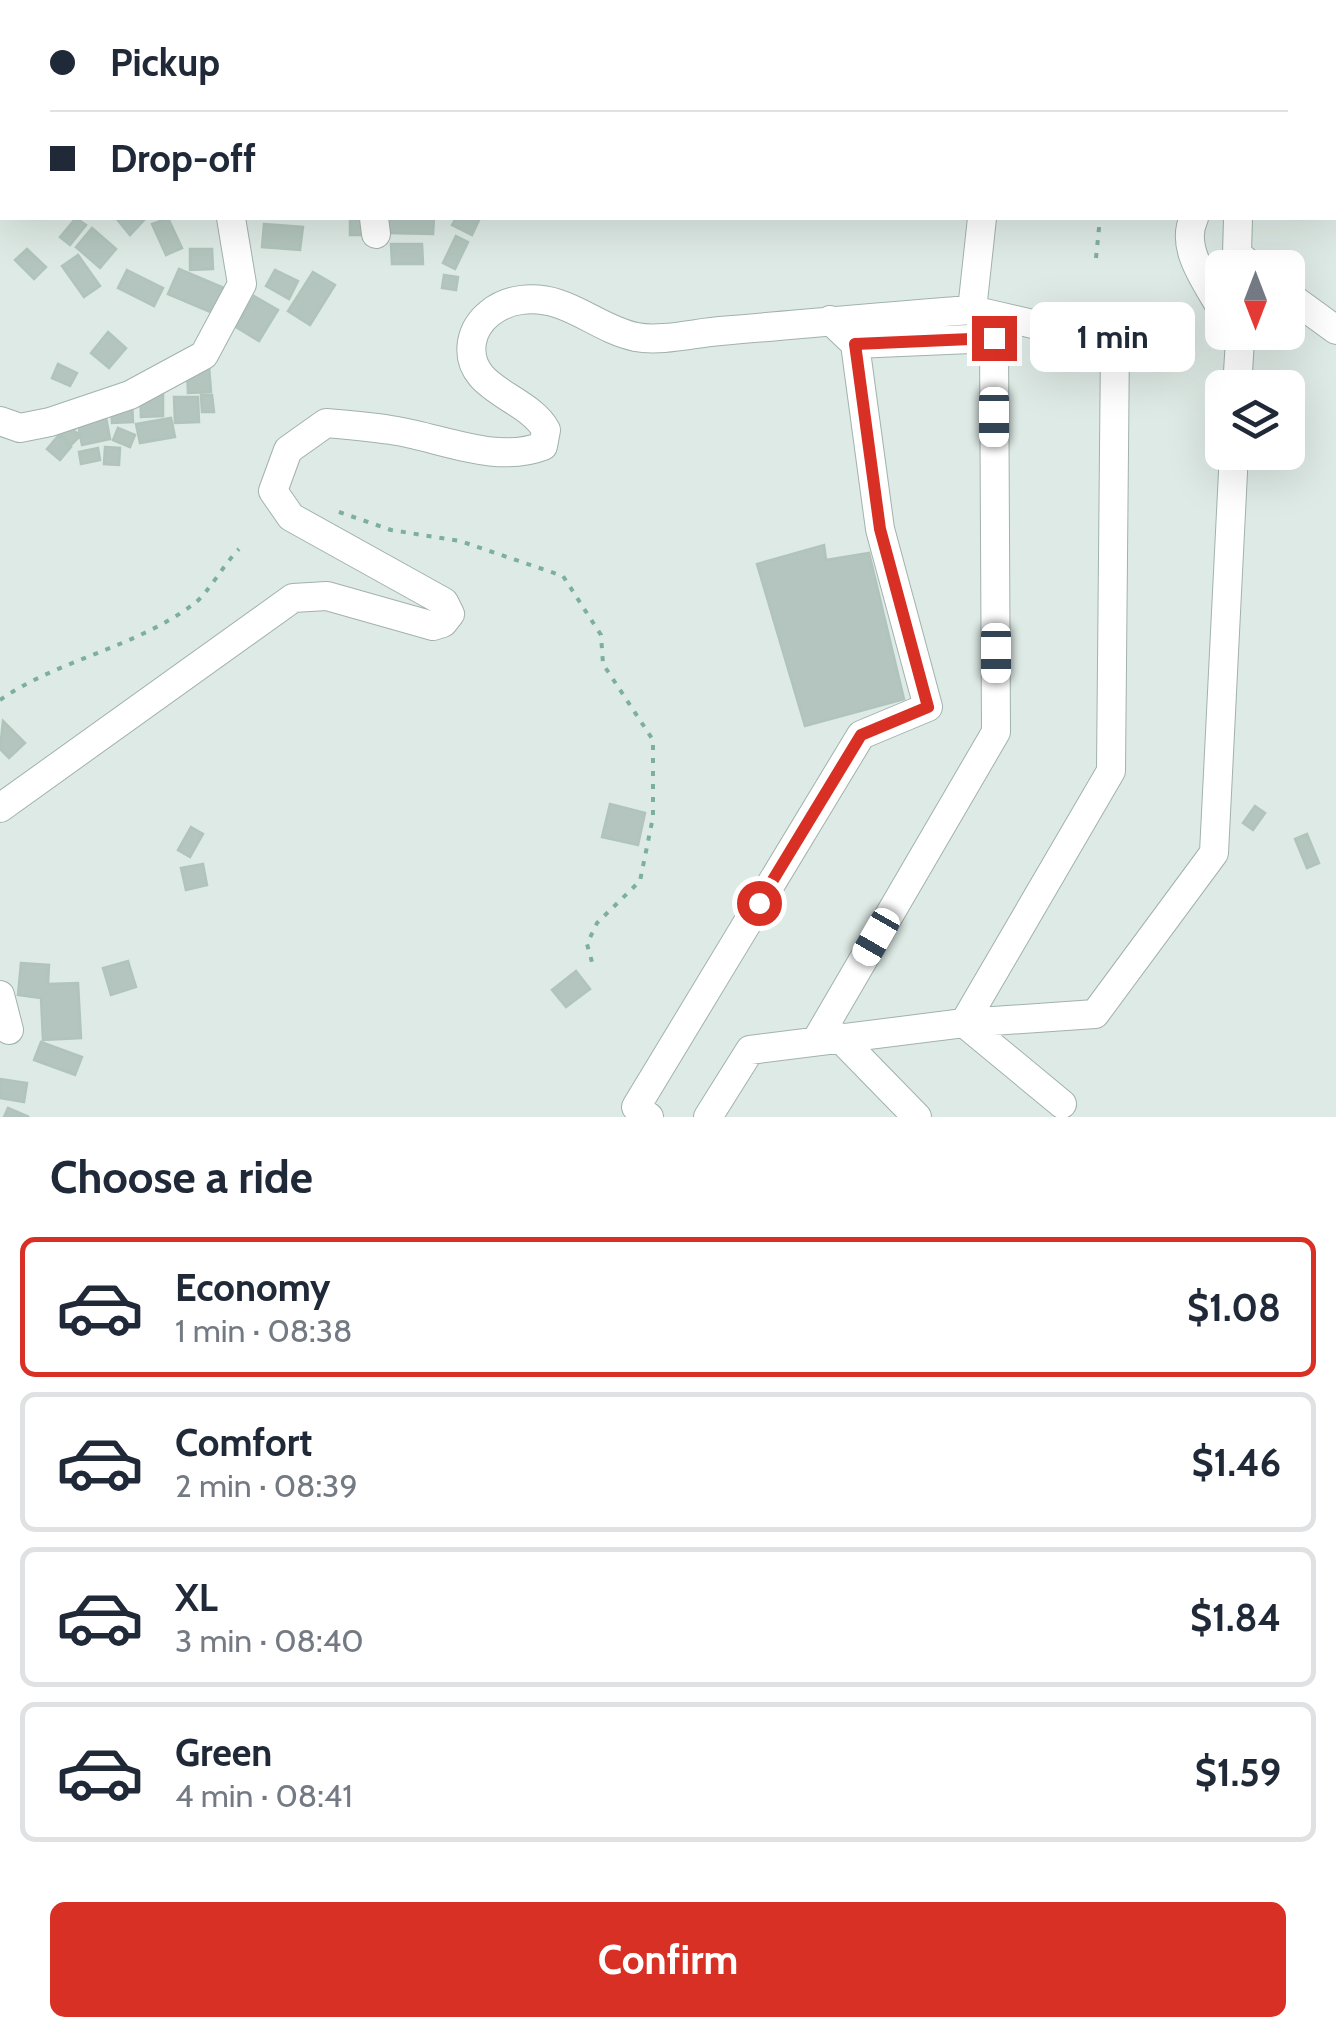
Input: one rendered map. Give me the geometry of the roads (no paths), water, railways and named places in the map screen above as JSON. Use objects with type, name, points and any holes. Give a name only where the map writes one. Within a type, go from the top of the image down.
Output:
[{"type":"street","points":[[0,421],[20,428],[50,422],[130,396],[204,355],[242,284],[231,220]]},
{"type":"street","points":[[972,310],[982,220]]},
{"type":"street","points":[[1193,220],[1189,229],[1195,262],[1205,280]]},
{"type":"street","points":[[1238,220],[1244,250]]},
{"type":"street","points":[[0,808],[293,598],[328,596],[432,626],[443,623],[450,614],[444,602],[290,517],[273,491],[288,450],[326,422],[395,430],[490,451],[523,454],[543,446],[546,430],[538,416],[490,385],[476,370],[472,340],[482,320],[497,307],[522,300],[564,303],[636,337],[972,310],[1115,344],[1112,713],[1111,772],[964,1024]]},
{"type":"street","points":[[1305,309],[1331,331],[1336,330]]},
{"type":"street","points":[[649,1117],[636,1107],[861,735],[928,707],[880,529],[855,344],[830,320]]},
{"type":"street","points":[[828,1038],[996,732],[994,338],[855,344]]},
{"type":"street","points":[[708,1117],[750,1050],[828,1038],[1094,1014],[1214,853],[1233,470]]},
{"type":"street","points":[[0,996],[9,1030]]},
{"type":"street","points":[[964,1024],[1062,1104]]},
{"type":"street","points":[[828,1038],[917,1117]]}]
